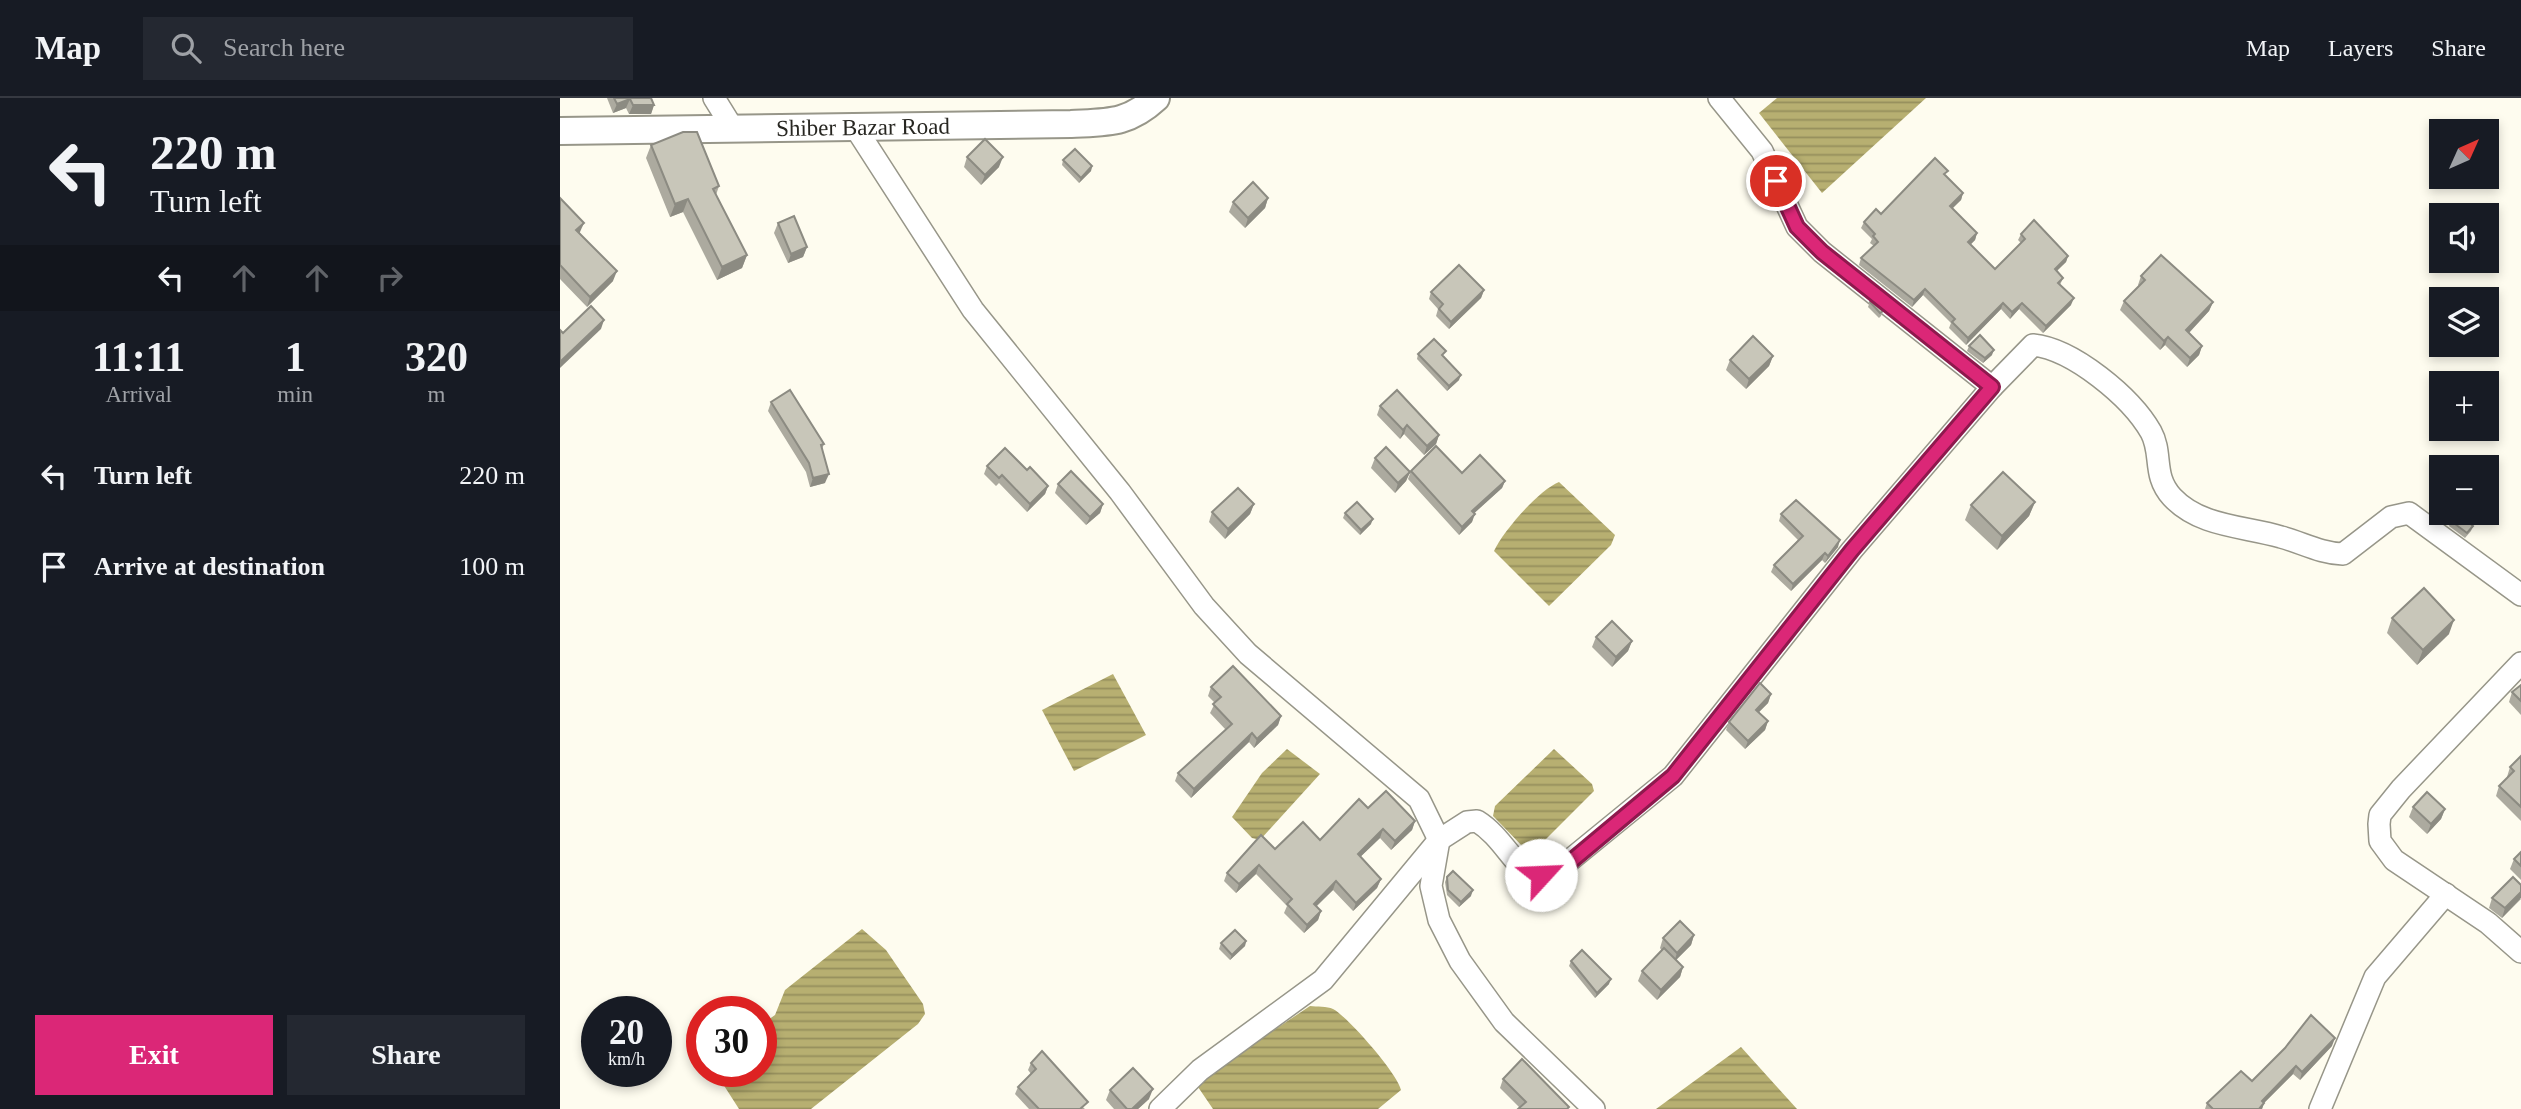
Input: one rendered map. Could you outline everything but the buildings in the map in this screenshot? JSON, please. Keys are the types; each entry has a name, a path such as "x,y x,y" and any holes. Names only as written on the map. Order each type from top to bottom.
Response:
{"street":[{"path":"714,98 732,127"},
{"name":"Shiber Bazar Road","path":"560,131 1071,124 1121,121 1139,114 1156,98"},
{"path":"1719,98 1762,151 1797,227 1822,252 1992,387"},
{"path":"855,127 974,310 1120,492 1205,606 1248,654 1419,799 1439,840 1432,886 1439,920 1460,961 1504,1022 1594,1109"},
{"path":"1160,1109 1200,1070 1323,980 1439,840 1467,822 1477,821 1497,836 1509,856 1527,873 1553,874 1673,776 1852,550 1992,387 2033,345 2050,347 2070,356 2130,407 2152,434 2160,482 2174,499 2192,512 2208,520 2283,537 2322,553 2343,554 2391,517 2409,513 2521,595"},
{"path":"2521,663 2401,789 2380,816 2380,841 2394,860 2488,923 2521,952"},
{"path":"2320,1109 2375,977 2446,894"}],"shaded area":[{"path":"1777,98 1926,98 1822,193 1759,113"},
{"path":"1559,482 1615,535 1611,545 1549,606 1494,551 1522,512 1542,493"},
{"path":"1113,674 1146,735 1074,771 1042,710"},
{"path":"1287,749 1320,774 1260,840 1252,838 1232,817 1262,773"},
{"path":"1554,749 1592,784 1594,791 1534,851 1528,852 1493,816 1495,806"},
{"path":"862,929 886,950 923,1004 925,1014 918,1024 811,1109 739,1109 725,1087 777,1087 777,1010 785,990"},
{"path":"1310,1006 1333,1009 1349,1022 1382,1059 1401,1090 1378,1109 1213,1109 1198,1087 1208,1074"},
{"path":"1741,1047 1797,1109 1656,1109"}],"route":[{"path":"1541,875 1553,874 1563,868 1673,776 1852,550 1992,387 1822,252 1797,227 1776,181"}]}
